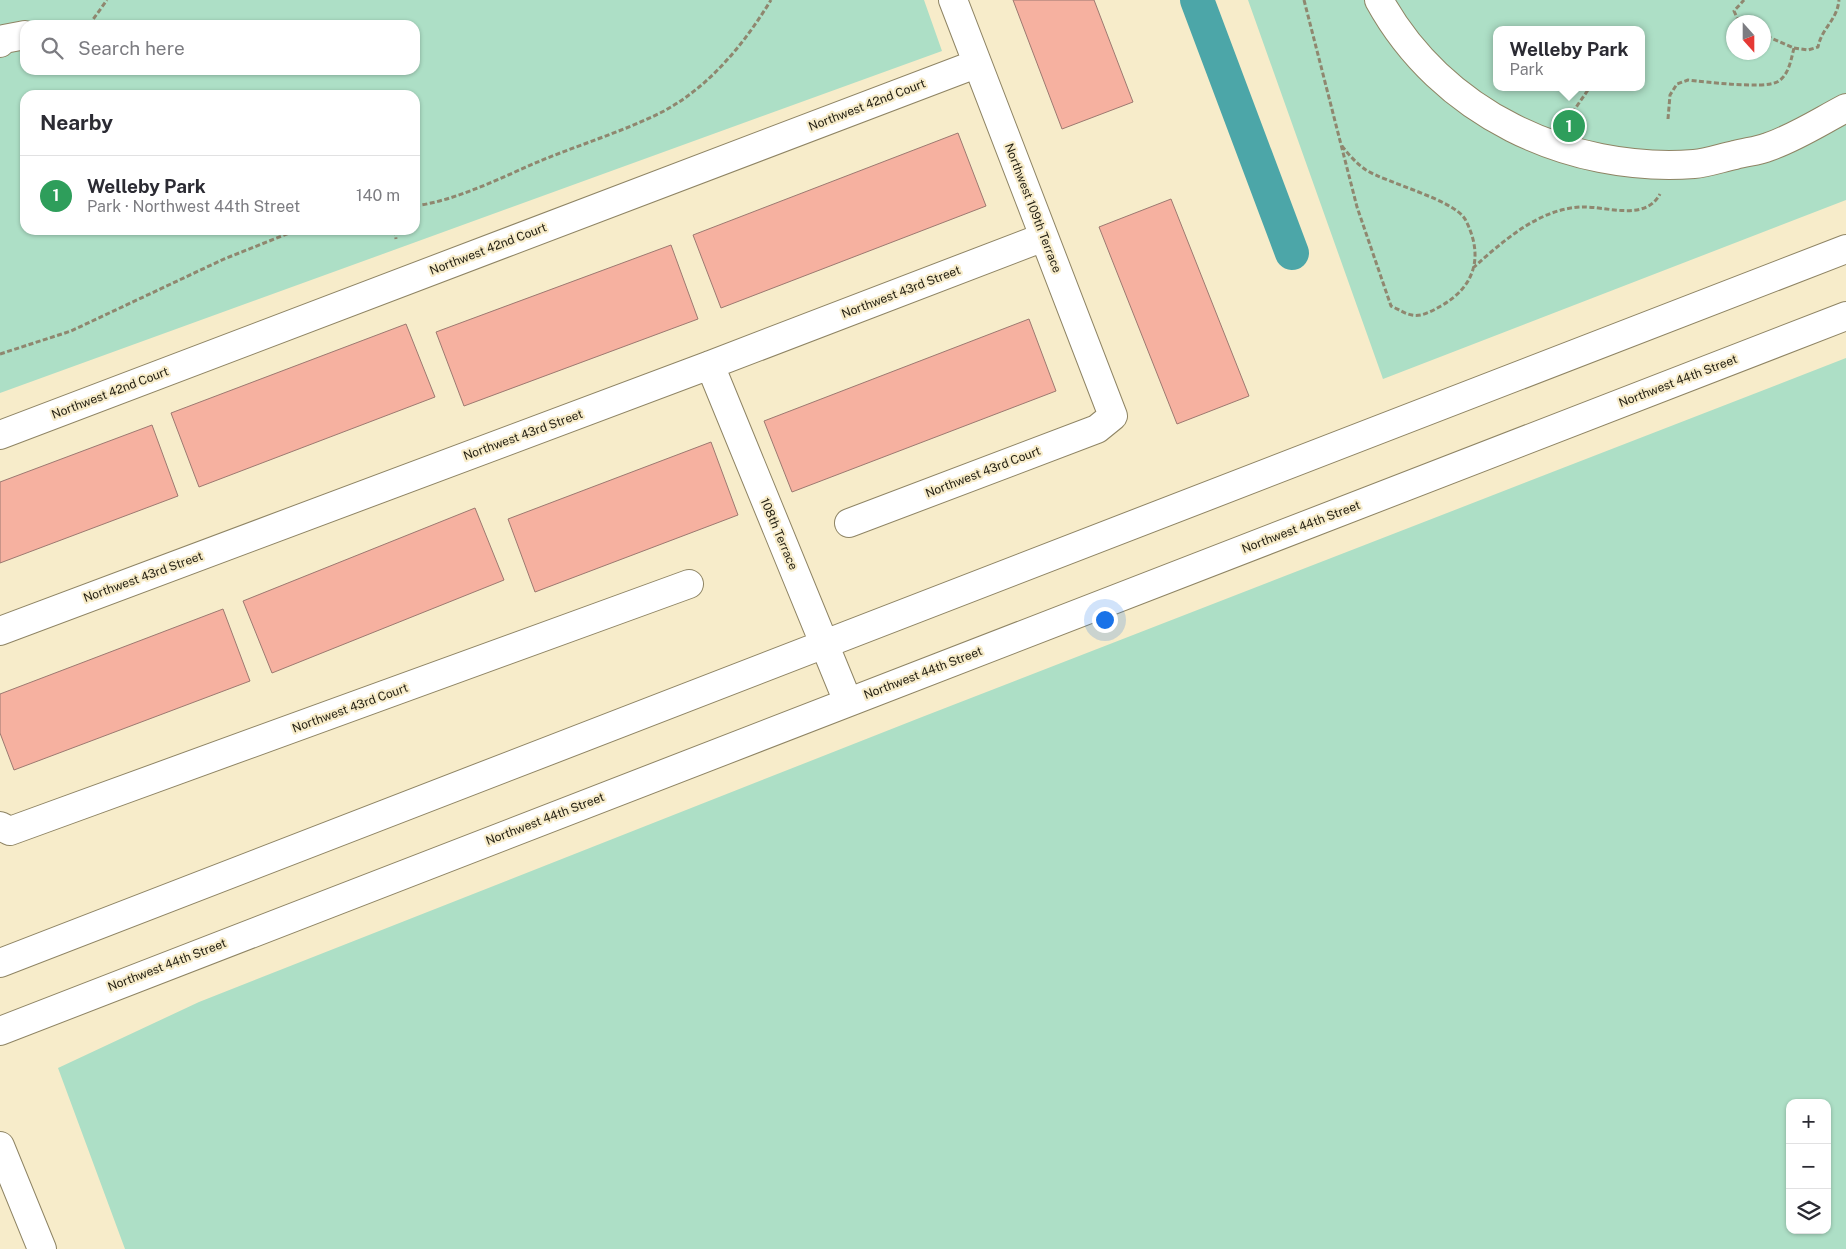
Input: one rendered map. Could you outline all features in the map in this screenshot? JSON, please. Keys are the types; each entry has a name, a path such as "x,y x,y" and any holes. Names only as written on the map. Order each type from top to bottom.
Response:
{"street":[{"name":"Northwest 109th Terrace","path":"953,0 976,64 1113,416"},
{"path":"1378,0 1388,18 1417,56 1463,98 1494,119 1541,142 1602,160 1656,165 1696,164 1768,147 1846,108"},
{"path":"0,43 4,39 20,36"},
{"name":"Northwest 42nd Court","path":"0,435 976,64"},
{"name":"Northwest 43rd Street","path":"0,631 710,365 1044,237"},
{"path":"0,963 1846,249"},
{"name":"Northwest 44th Street","path":"0,1030 1846,316"},
{"name":"108th Terrace","path":"710,365 848,702"},
{"name":"Northwest 43rd Court","path":"849,523 1097,429 1113,416"},
{"name":"Northwest 43rd Court","path":"5,829 689,584"},
{"path":"0,1146 42,1249"}],"path":[{"path":"93,20 107,0"},
{"path":"420,205 455,196 665,110 704,83 722,65 755,26 771,0"},
{"path":"1304,0 1357,207 1391,306 1413,316 1428,314 1450,301 1472,278 1476,250 1464,217 1442,202 1367,170 1352,159 1342,146"},
{"path":"1736,15 1734,11 1744,0"},
{"path":"1771,38 1794,48 1808,50 1818,47 1820,36 1837,13 1839,0"},
{"path":"1668,119 1670,95 1677,84 1688,80 1757,84 1778,82 1789,69 1794,48"},
{"path":"1565,122 1587,91"},
{"path":"1473,268 1496,247 1550,213 1580,207 1626,212 1643,208 1657,200 1661,191"},
{"path":"0,354 71,330 224,259 284,235"},
{"path":"396,235 396,239"}],"green space":[{"path":"0,0 924,0 942,51 0,393"},
{"path":"1248,0 1846,0 1846,200 1383,379"},
{"path":"1846,358 1846,1249 125,1249 58,1068 199,1002 922,717"}],"building":[{"path":"1013,0 1094,0 1133,102 1062,129"},
{"path":"958,133 986,206 721,308 693,235"},
{"path":"1171,199 1249,396 1177,424 1099,227"},
{"path":"671,245 698,319 464,406 436,332"},
{"path":"1029,319 1056,391 792,492 764,421"},
{"path":"406,324 435,397 199,487 171,413"},
{"path":"152,425 178,496 0,563 0,482"},
{"path":"711,442 738,515 535,592 508,519"},
{"path":"475,508 504,580 272,673 243,601"},
{"path":"223,609 250,681 14,770 0,733 0,694"}],"waterway":[{"path":"1197,0 1292,253"}],"place":[{"name":"Welleby Park","path":"1569,126"}]}
